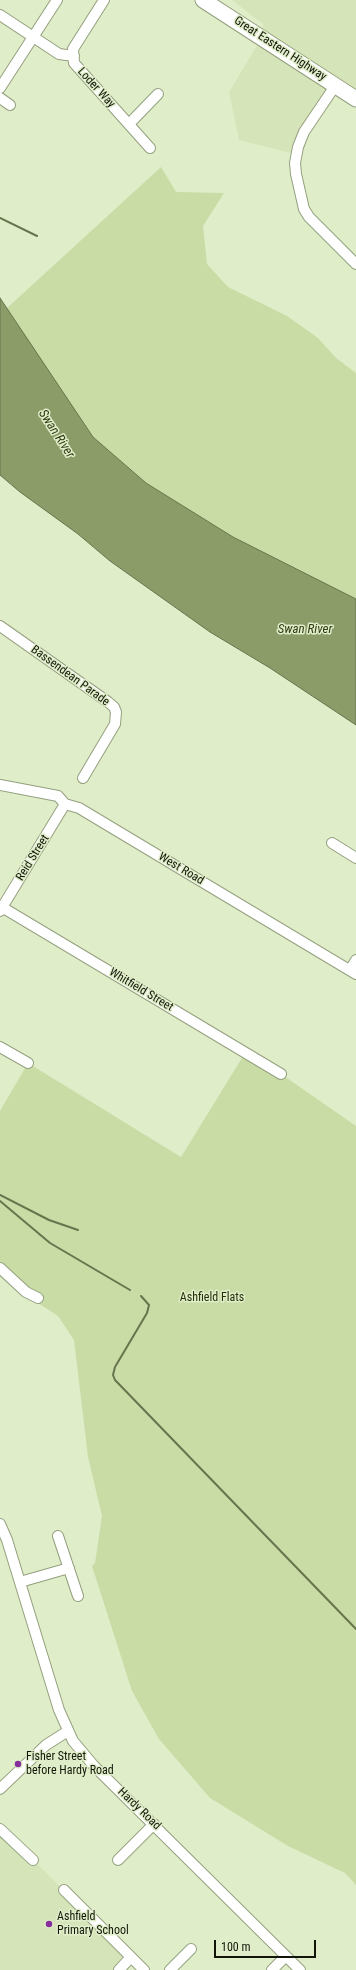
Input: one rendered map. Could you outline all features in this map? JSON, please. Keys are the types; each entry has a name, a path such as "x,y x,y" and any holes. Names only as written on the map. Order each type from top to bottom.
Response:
{"highway":[{"name":"Great Eastern Highway","path":"203,0 356,99"}],"street":[{"name":"Loder Way","path":"104,0 73,48 74,63 150,148"},
{"path":"0,88 53,2"},
{"path":"0,15 59,54 74,56"},
{"path":"335,86 304,132 298,147 295,163 296,174 304,209 309,218 356,264"},
{"path":"129,124 158,94"},
{"path":"0,98 10,105"},
{"name":"Bassendean Parade","path":"0,626 114,707 116,712 115,724 83,778"},
{"name":"West Road","path":"0,785 58,796 65,804 79,808 353,972"},
{"name":"Reid Street","path":"1,908 65,804"},
{"path":"332,843 356,858"},
{"name":"Whitfield Street","path":"1,908 281,1074"},
{"path":"353,972 356,960"},
{"path":"0,1047 28,1063"},
{"path":"0,1268 26,1292 38,1298"},
{"name":"Hardy Road","path":"0,1524 7,1540 59,1710 68,1732 77,1746 94,1766 300,1970"},
{"path":"58,1536 78,1596"},
{"path":"20,1582 69,1568"},
{"path":"0,1789 46,1745 68,1732"},
{"path":"118,1860 154,1824"},
{"path":"0,1829 34,1860"},
{"path":"64,1890 144,1970"},
{"path":"170,1970 191,1949"},
{"path":"272,1970 286,1956"},
{"path":"118,1970 131,1957"}],"shaded area":[{"path":"232,0 356,0 356,99 328,92 291,153 239,140 229,92 261,39 263,24"},
{"name":"Ashfield Primary School","path":"0,1829 131,1957 119,1970 0,1970"}],"green space":[{"path":"161,167 176,192 224,193 203,226 207,264 228,287 287,316 318,338 336,358 356,373 356,599 233,537 146,483 93,437 6,309"},
{"name":"Ashfield Flats","path":"245,1053 281,1074 356,1126 356,1885 345,1873 288,1846 210,1798 159,1739 132,1691 92,1566 95,1563 102,1516 88,1457 74,1340 58,1316 24,1294 0,1272 0,1111 28,1063 181,1157"}],"water":[{"name":"Swan River","path":"0,298 93,437 146,483 233,537 356,599 356,725 270,668 210,632 110,561 78,534 20,492 0,475"}],"waterway":[{"path":"0,218 37,236"},
{"path":"0,1195 49,1220 78,1230"},
{"path":"0,1201 50,1243 130,1290"},
{"path":"141,1296 149,1305 147,1313 115,1367 113,1375 115,1380 356,1629"}],"place":[{"name":"Fisher Street before Hardy Road","path":"18,1764"},
{"name":"Ashfield Primary School","path":"49,1924"}]}
